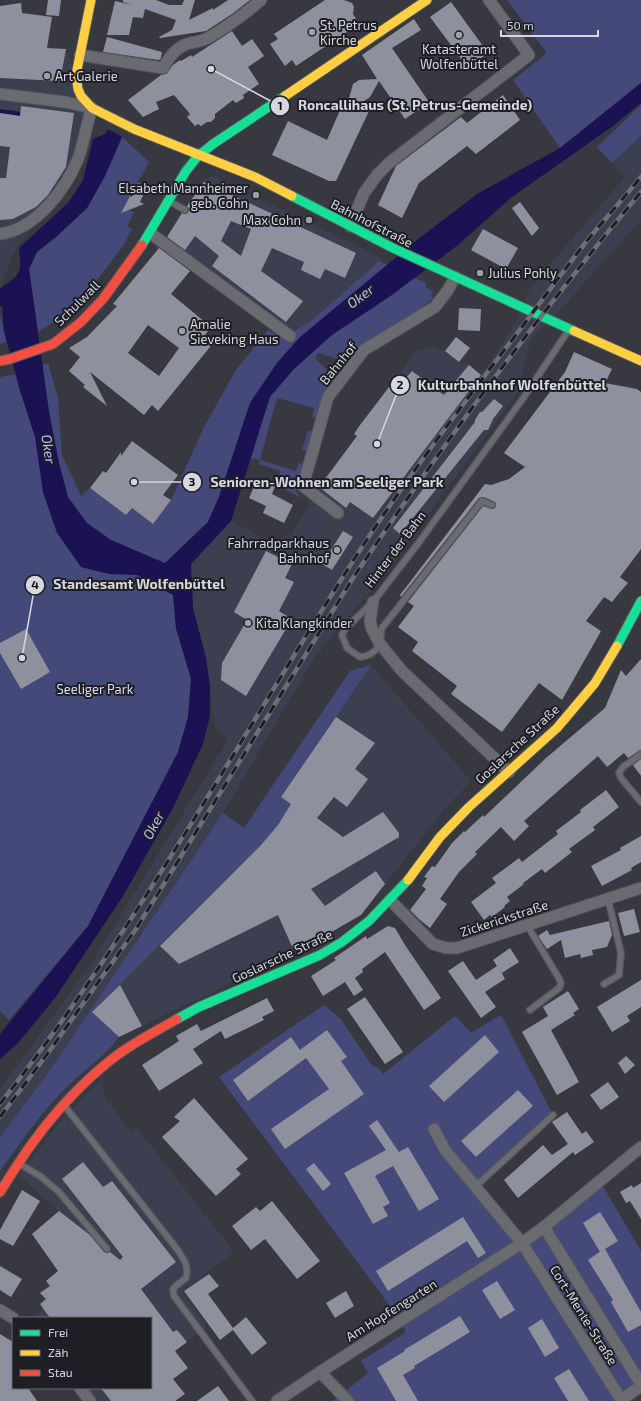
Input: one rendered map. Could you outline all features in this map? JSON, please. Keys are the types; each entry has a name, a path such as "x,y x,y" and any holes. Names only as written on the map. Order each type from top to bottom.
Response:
{"street":[{"path":"91,0 76,75 78,89 81,96 92,108"},
{"path":"80,55 163,68 175,50 206,39 244,16 261,0"},
{"name":"Schulwall","path":"0,362 53,344 81,322 103,299 150,233 186,171 198,156 213,144 427,0"},
{"path":"350,226 364,193 377,175 389,163 529,55 489,0"},
{"path":"0,94 65,102 92,108"},
{"path":"0,234 9,233 30,221 50,205 67,182 78,157 92,108"},
{"name":"Bahnhofstraße","path":"92,108 134,129 198,156 255,177 393,248 641,361"},
{"path":"150,233 290,336"},
{"name":"Bahnhof","path":"338,513 303,486 328,397 364,350 435,307 448,290 455,277"},
{"name":"Goslarsche Straße","path":"0,1192 34,1141 64,1105 112,1059 139,1041 199,1007 320,955 342,942 369,921 413,874 440,837 469,807 557,728 595,682 614,652 641,601"},
{"name":"Hinter der Bahn","path":"373,602 370,621 372,629 380,644 402,671 508,772"},
{"name":"Zickerickstraße","path":"390,900 433,944 446,948 457,948 641,888"},
{"path":"434,1129 445,1150 522,1243"},
{"name":"Am Hopfengarten","path":"277,1401 522,1243 544,1227 641,1146"},
{"name":"Cort-Mente-Straße","path":"544,1227 641,1385"},
{"name":"Cort-Mente-Straße","path":"522,1243 622,1401"},
{"path":"0,1310 12,1317"},
{"path":"320,1372 348,1401"},
{"path":"622,1401 641,1385"},
{"path":"81,1389 90,1401"}],"lane":[{"path":"169,201 185,210"},
{"name":"Hinter der Bahn","path":"373,602 491,444 569,329"},
{"path":"373,602 345,629 342,635 348,648 360,657 368,656 380,644 382,628 482,501 492,505"},
{"path":"641,754 623,767 620,773 621,778 641,802"},
{"path":"604,984 619,976 621,953 608,899"},
{"path":"527,925 561,984 559,988 530,1010"},
{"path":"64,1105 185,1261 188,1271 186,1278 173,1289 174,1296 252,1401"},
{"path":"476,1186 554,1115"},
{"path":"18,1163 40,1176 59,1192 107,1249"}],"shaded area":[{"path":"0,51 68,52 77,83 92,108 67,179 13,254 0,289"},
{"path":"641,136 641,221 603,261 566,304 531,339 517,393 380,580 316,655 223,813 59,1057 0,1138 0,1089 91,964 228,740 215,727 206,658 193,608 191,564 231,521 283,549 319,487 348,449 360,438 354,434 416,351 432,346 445,351 459,362 469,365 481,375 515,324 530,288 625,177 612,163"},
{"path":"212,176 382,258 312,320 293,332 166,238 204,179"},
{"path":"371,665 471,781 444,809 361,915 314,942 119,1037 92,1012 249,857 281,797"},
{"path":"102,1080 104,1096 131,1132 137,1128 234,1252 181,1292 207,1325 187,1342 152,1319 152,1317 35,1317 43,1308 40,1304 45,1299 40,1293 49,1286 46,1281 58,1271 32,1234 59,1211 19,1176 56,1127"},
{"path":"88,1389 145,1389 153,1401 97,1401"}],"green space":[{"path":"507,0 641,0 641,83 560,148 513,80 547,53"},
{"path":"641,105 641,136 612,163 597,147"},
{"path":"122,137 149,162 124,207 134,212 127,226 132,229 123,246 85,296 56,321 38,332 29,269 37,252 56,237 87,208 105,176"},
{"name":"Seeliger Park","path":"379,261 426,283 425,287 433,291 431,296 434,298 416,312 360,346 348,362 318,353 315,358 335,378 324,394 317,419 312,417 314,408 277,398 260,460 296,471 299,463 304,464 296,491 301,498 282,488 279,479 280,471 259,464 259,460 238,455 290,348 277,363 250,403 219,497 208,522 165,563 173,595 176,628 191,679 188,717 178,752 88,926 9,1020 0,1011 0,377 16,374 48,363 58,398 62,455 81,496 90,488 126,515 132,508 153,524 171,500 204,427 236,370 268,330 286,340 293,332 312,320"},
{"path":"0,315 7,342 0,344"},
{"path":"308,430 313,432 308,452 302,450"},
{"path":"371,665 281,797 291,804 278,825 261,845 92,1012 119,1037 109,1050 77,1077 51,1104 0,1171 0,1138 59,1057 223,813 244,828 350,671"},
{"path":"324,1005 340,1018 371,1064 379,1069 383,1074 455,1016 471,1033 501,1015 553,1115 476,1186 517,1243 600,1181 641,1251 641,1386 622,1401 333,1401 368,1373 361,1361 406,1332 382,1295 219,1077"}],"water":[{"name":"Oker","path":"641,83 641,103 613,126 512,197 458,245 392,295 332,335 294,369 270,397 231,521 191,564 193,608 206,658 210,686 210,716 203,744 173,808 123,896 55,998 18,1043 0,1059 0,1034 88,926 178,752 188,717 191,679 176,628 173,595 137,575 109,574 81,567 57,533 43,492 35,437 20,391 4,331 2,306 0,306 0,289 16,277 18,273 20,263 20,247 68,203 83,180 93,139 105,134 108,129 122,137 105,176 87,208 56,237 37,252 29,269 49,411 59,463 68,497 87,523 111,540 165,563 208,522 219,497 250,403 277,363 300,337 417,240 477,194 560,148"},
{"path":"0,109 21,112 20,116 0,113"}],"building":[{"path":"48,0 61,0 59,16 46,15"},
{"path":"123,0 156,0 169,5 182,5 184,0 195,0 189,20 213,8 213,10 228,0 250,0 206,31 160,38 159,37 172,30 176,20 145,9 143,18 133,17 129,35 107,35 115,1 132,5 123,2"},
{"name":"St. Petrus Kirche","path":"325,0 344,0 352,3 354,7 353,14 359,24 296,66 292,60 285,66 270,44 278,39 274,34"},
{"name":"Katasteramt Wolfenbüttel","path":"451,2 488,53 468,68 430,17"},
{"path":"21,3 22,13 52,17 47,48 66,49 60,81 0,78 0,6"},
{"path":"414,19 421,30 392,48 429,102 405,119 379,81 370,97 357,106 369,111 336,181 329,181 272,155 288,121 327,140 344,101 348,102 353,84 359,80 377,79 362,55"},
{"path":"232,31 242,46 252,39 264,56 248,67 259,84 243,95 244,98 236,103 233,100 215,114 215,118 211,122 207,122 201,126 198,124 195,126 187,117 190,114 174,95 156,102 159,109 143,117 128,100 161,75 166,74 173,65 180,60 181,61 191,55 192,57"},
{"path":"107,37 162,52 161,58 159,60 103,52"},
{"path":"503,95 520,120 476,154 467,146 419,183 402,218 378,205 396,166 461,117 467,123"},
{"path":"21,106 74,113 66,167 48,195 36,207 13,219 0,220 0,178 6,178 10,147 0,146 0,113 20,116"},
{"path":"204,182 356,253 345,278 325,269 320,279 301,270 304,262 272,248 261,271 303,301 286,322 212,266 219,256 195,236 185,250 167,237 182,213 185,214 188,212 189,210 187,206","holes":["231,221 251,229 241,256 221,241"]},
{"path":"138,183 147,187 140,202 144,204 121,213 130,196 132,197"},
{"path":"520,202 539,228 532,236 512,208"},
{"path":"483,229 518,248 506,269 471,250"},
{"name":"Amalie Sieveking Haus","path":"159,248 190,271 171,294 211,327 205,335 214,342 158,411 152,405 144,415 90,372 107,406 83,387 85,385 69,371 80,357 69,348 87,337 117,306 113,304","holes":["148,325 179,348 159,376 128,353"]},
{"path":"459,308 481,309 480,331 458,330"},
{"path":"456,337 470,348 459,362 445,351"},
{"path":"574,352 612,369 605,383 637,389 641,392 641,549 620,577 628,583 612,602 604,597 586,621 601,631 562,700 539,683 502,732 451,694 457,686 412,651 418,642 398,627 414,606 408,602 483,506 493,509 496,506 495,502 484,497 479,498 401,597 400,595 485,484 491,485 509,479 525,467 504,453 565,372"},
{"path":"469,365 481,375 373,518 350,502 346,508 319,487 357,436 354,434 360,425 399,374 405,379 412,371 444,395"},
{"path":"494,399 503,406 493,419 488,430 484,430 400,534 393,528 475,422 480,412 482,412"},
{"path":"132,441 178,475 163,495 171,500 153,524 132,508 126,515 90,488 103,471 106,473 121,452 121,456"},
{"path":"258,478 275,486 272,494 293,505 284,523 263,513 266,506 249,498"},
{"name":"Fahrradparkhaus Bahnhof","path":"343,531 353,537 332,570 322,564"},
{"path":"266,551 292,564 285,578 294,582 279,611 292,619 246,696 221,680 222,663 247,620 234,612"},
{"path":"26,629 50,672 21,689 0,653 0,643"},
{"path":"641,659 641,750 628,758 624,753 607,767 598,756 524,821 529,826 514,841 501,827 475,852 477,854 459,872 440,899 447,904 430,928 420,920 410,910 426,889 422,886 427,878 424,877 432,866 435,867 452,843 464,831 465,832 483,815 484,817 546,758 605,708 621,670 626,676"},
{"path":"336,717 375,743 355,769 368,779 347,807 334,797 317,818 343,837 383,812 399,833 399,837 311,889 325,906 376,871 385,884 361,915 314,942 294,951 278,915 179,964 160,946 261,845 278,825 291,804 281,797"},
{"path":"641,759 641,776 633,765"},
{"path":"606,790 619,807 593,827 595,830 569,849 572,852 545,873 542,869 523,883 524,884 507,897 510,901 504,906 505,907 492,917 490,915 484,920 471,902 496,883 492,878 519,858 522,862 558,834 556,831"},
{"path":"641,836 641,862 631,868 632,870 602,886 591,866 621,850 620,848"},
{"path":"634,909 640,932 624,936 618,913"},
{"path":"609,921 612,935 607,947 592,950 593,955 581,958 580,954 565,958 561,940 547,949 538,936 547,930 550,935"},
{"path":"388,926 395,928 441,998 424,1010 385,952 362,969 363,972 355,978 363,990 354,996 345,982 323,996 311,976 336,960 334,958 366,936 367,939"},
{"path":"510,948 519,962 502,973 499,968 505,979 485,992 496,1007 481,1018 448,971 463,961 476,980 497,966 493,960"},
{"path":"641,980 641,1007 627,1016 630,1021 612,1032 597,1007"},
{"path":"120,985 142,1026 119,1037 92,1012"},
{"path":"568,991 579,1009 573,1013 575,1015 551,1030 579,1082 557,1095 522,1032 548,1016 543,1007"},
{"path":"365,997 403,1052 385,1064 347,1009"},
{"path":"267,998 274,1011 262,1017 264,1020 225,1039 221,1031 193,1049 203,1063 159,1091 142,1065 179,1041 176,1036 197,1024 201,1031"},
{"path":"327,1030 347,1057 341,1061 364,1094 285,1149 271,1129 329,1089 306,1058 248,1101 233,1080 291,1037 300,1050"},
{"path":"485,1035 499,1052 444,1102 429,1086"},
{"path":"626,1056 635,1065 625,1074 618,1063"},
{"path":"608,1082 619,1097 601,1110 590,1095"},
{"path":"518,1090 533,1106 476,1157 461,1141"},
{"path":"194,1098 248,1159 236,1169 241,1174 216,1196 162,1137 180,1121 174,1117"},
{"path":"567,1112 582,1134 586,1131 594,1142 575,1155 573,1152 518,1198 504,1180 543,1145 552,1155 568,1144 552,1122"},
{"path":"377,1120 399,1152 408,1147 439,1199 419,1211 393,1166 375,1176 390,1203 383,1207 388,1216 373,1224 344,1173 386,1150 369,1126"},
{"path":"83,1162 103,1187 112,1181 176,1262 141,1289 173,1332 177,1330 187,1342 175,1351 188,1368 173,1379 185,1394 175,1401 111,1401 102,1389 152,1389 152,1317 49,1317 40,1304 46,1299 40,1293 50,1286 46,1281 58,1271 32,1234 59,1211 90,1235 104,1252 110,1252 120,1260 123,1257 62,1179"},
{"path":"314,1163 331,1184 323,1191 306,1169"},
{"path":"641,1183 641,1219 630,1201 626,1203 620,1192 632,1185 633,1188"},
{"path":"22,1190 40,1201 13,1246 0,1239 0,1230"},
{"path":"272,1201 320,1261 297,1279 265,1239 251,1250 232,1226 256,1207 260,1211"},
{"path":"600,1212 618,1241 605,1249 641,1312 641,1325 628,1332 611,1302 613,1300 588,1260 600,1252 583,1223"},
{"path":"463,1217 486,1253 478,1258 467,1241 388,1291 376,1271"},
{"path":"0,1266 22,1279 11,1297 0,1290"},
{"path":"209,1274 219,1286 208,1294 233,1328 246,1317 267,1343 252,1355 233,1330 220,1340 184,1291"},
{"path":"497,1281 515,1310 500,1319 482,1290"},
{"path":"346,1291 354,1306 335,1318 326,1303"},
{"path":"460,1316 470,1332 414,1366 415,1368 403,1375 418,1401 396,1401 377,1368"},
{"path":"542,1319 559,1348 545,1357 528,1328"},
{"path":"0,1334 12,1341 12,1389 29,1389 37,1401 0,1401"},
{"path":"569,1369 589,1401 568,1401 554,1378"},
{"path":"218,1386 229,1401 197,1401"}],"railway":[{"path":"0,1104 48,1040 137,909 180,842 304,639 388,508 455,415 570,262 641,177"},
{"path":"0,1117 48,1053 136,929 353,578 421,478 528,333 641,192"}],"traffic: fast":[{"path":"142,245 186,171 198,156 213,144 285,96"},
{"path":"292,196 393,248 574,331"},
{"path":"617,646 641,601"},
{"path":"177,1019 199,1007 320,955 342,942 369,921 408,880"}],"traffic: slow":[{"path":"91,0 76,75 78,89 81,96 92,108 134,129 255,177 292,196"},
{"path":"285,96 427,0"},
{"path":"574,331 641,361"},
{"path":"408,880 440,837 469,807 557,728 595,683 617,646"}],"traffic: jam":[{"path":"0,361 53,344 81,322 103,299 142,245"},
{"path":"0,1192 42,1130 80,1087 120,1053 177,1019"}],"place":[{"name":"St. Petrus Kirche","path":"312,32"},
{"name":"Katasteramt Wolfenbüttel","path":"459,35"},
{"name":"Roncallihaus (St. Petrus-Gemeinde)","path":"211,69"},
{"name":"Art Galerie","path":"47,76"},
{"name":"Elsabeth Mannheimer geb. Cohn","path":"256,195"},
{"name":"Max Cohn","path":"309,220"},
{"name":"Julius Pohly","path":"480,273"},
{"name":"Amalie Sieveking Haus","path":"182,331"},
{"name":"Kulturbahnhof Wolfenbüttel","path":"377,444"},
{"name":"Senioren-Wohnen am Seeliger Park","path":"134,482"},
{"name":"Fahrradparkhaus Bahnhof","path":"337,550"},
{"name":"Kita Klangkinder","path":"248,623"},
{"name":"Standesamt Wolfenbüttel","path":"22,658"}]}
